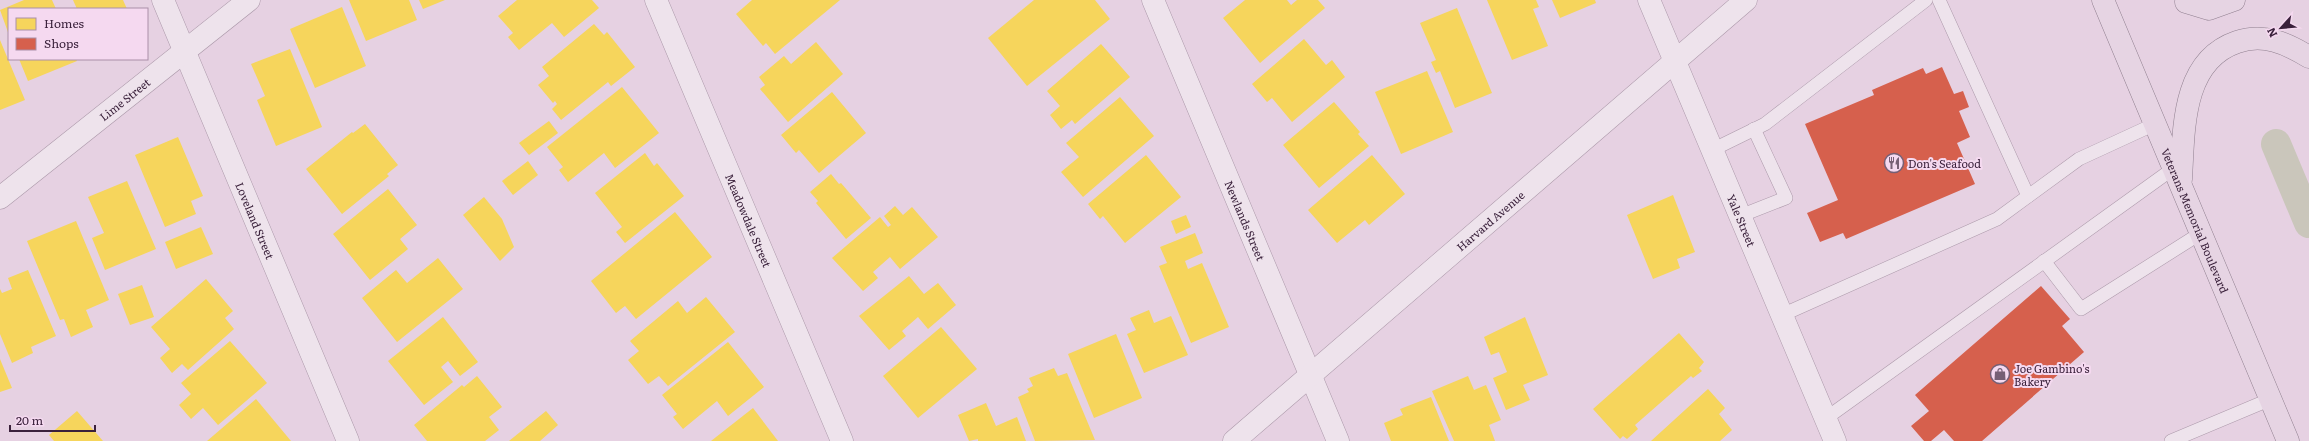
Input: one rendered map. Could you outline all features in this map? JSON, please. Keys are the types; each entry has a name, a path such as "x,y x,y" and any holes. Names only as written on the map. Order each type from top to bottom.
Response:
{"main road":[{"name":"Veterans Memorial Boulevard","path":"2103,0 2288,441"},
{"path":"2183,1 2210,9 2234,0"},
{"path":"2177,177 2184,123 2197,75 2208,61 2224,46 2248,38 2270,38 2309,57"}],"street":[{"name":"Loveland Street","path":"163,0 348,441"},
{"name":"Lime Street","path":"0,198 249,0"},
{"name":"Meadowdale Street","path":"656,0 842,441"},
{"name":"Newlands Street","path":"1153,0 1338,441"},
{"name":"Yale Street","path":"1649,0 1835,441"},
{"name":"Harvard Avenue","path":"1234,441 1746,0"}],"lane":[{"path":"1712,150 1765,124 1926,0"},
{"path":"1939,0 2028,196"},
{"path":"1782,315 1997,219 2079,159 2155,124"},
{"path":"1740,216 1786,198 1754,129"},
{"path":"1825,419 2044,261 2177,177"},
{"path":"2044,261 2081,309 2201,233"},
{"path":"2171,441 2271,399"}],"building: Homes":[{"path":"24,0 52,0 56,8 8,8 8,32 0,10"},
{"path":"73,0 123,0 127,8 77,8"},
{"path":"349,0 409,0 417,20 366,41"},
{"path":"419,0 445,0 423,9"},
{"path":"517,0 592,0 599,8 564,37 552,23 519,50 508,37 513,33 498,16"},
{"path":"752,0 840,0 775,54 766,43 763,46 736,14"},
{"path":"1034,0 1095,0 1110,19 1027,86 988,38"},
{"path":"1245,0 1287,0 1291,5 1297,0 1318,0 1325,8 1260,63 1223,18"},
{"path":"1487,0 1536,0 1539,7 1533,9 1548,46 1512,60"},
{"path":"1552,0 1595,0 1596,3 1560,18"},
{"path":"342,7 366,66 315,88 290,29"},
{"path":"1457,8 1492,93 1455,108 1440,71 1436,73 1431,62 1436,60 1420,23"},
{"path":"594,24 604,35 607,32 635,67 611,86 608,82 561,120 552,109 557,104 555,101 553,103 538,85 549,76 542,67"},
{"path":"1304,39 1326,65 1332,60 1345,77 1292,122 1272,98 1267,102 1252,84"},
{"path":"0,40 25,100 0,110"},
{"path":"816,42 843,74 788,122 760,89 765,85 759,77 784,56 791,64"},
{"path":"1101,44 1130,77 1075,124 1072,120 1061,129 1050,115 1060,106 1047,91"},
{"path":"290,49 322,127 276,146 257,100 265,96 251,64"},
{"path":"19,60 77,61 28,81"},
{"path":"1427,71 1453,132 1401,154 1375,92"},
{"path":"622,87 659,133 615,168 604,153 568,182 559,170 563,167 547,147"},
{"path":"832,92 866,133 819,173 799,150 796,153 781,135"},
{"path":"1120,97 1154,136 1083,197 1061,172 1079,157 1066,143"},
{"path":"1334,102 1360,132 1358,134 1369,146 1319,188 1283,145"},
{"path":"549,121 558,133 529,155 519,143"},
{"path":"365,124 398,165 387,174 389,176 342,214 306,169 352,132 353,133"},
{"path":"178,137 203,196 191,201 196,214 165,227 135,155"},
{"path":"645,153 654,166 657,163 684,196 625,243 616,232 622,227 595,193"},
{"path":"1146,155 1181,197 1125,243 1103,216 1100,219 1088,204"},
{"path":"1372,155 1405,194 1369,225 1365,220 1337,243 1308,210"},
{"path":"528,161 538,175 513,195 502,181"},
{"path":"831,174 839,184 841,183 871,218 846,239 816,203 818,201 810,192"},
{"path":"127,181 156,249 105,270 92,238 104,233 88,197"},
{"path":"388,189 417,225 400,239 408,249 370,280 333,234"},
{"path":"1673,195 1695,252 1677,259 1680,268 1653,279 1627,215"},
{"path":"484,197 502,219 514,247 500,261 463,215"},
{"path":"895,206 903,215 912,207 938,237 900,269 890,257 873,272 878,278 863,291 832,258 880,217 888,227 891,225 884,216"},
{"path":"675,212 712,257 636,319 625,306 616,313 591,281"},
{"path":"1186,215 1191,227 1176,234 1171,221"},
{"path":"76,221 109,300 86,310 93,327 71,337 64,319 60,320 27,241"},
{"path":"201,227 213,254 176,269 165,242"},
{"path":"1195,233 1203,253 1185,261 1188,269 1202,263 1229,327 1191,343 1159,266 1167,263 1160,247"},
{"path":"438,258 463,289 397,342 362,298 396,270 407,283"},
{"path":"28,270 56,336 31,347 33,353 12,363 0,334 0,289 2,293 12,289 8,278"},
{"path":"909,276 924,294 938,283 956,305 928,329 918,317 902,331 906,336 889,350 859,316"},
{"path":"206,279 233,311 225,318 234,329 188,370 182,364 172,373 160,358 170,349 151,327"},
{"path":"142,285 154,317 130,325 118,294"},
{"path":"706,297 735,332 668,386 659,376 648,384 628,360 639,351 630,341 678,301 687,313"},
{"path":"1149,310 1154,323 1171,316 1188,355 1144,373 1127,334 1136,330 1130,318"},
{"path":"443,317 478,362 460,376 448,361 441,367 453,382 424,405 388,361"},
{"path":"1525,317 1548,375 1523,385 1530,400 1506,410 1493,378 1507,372 1499,352 1491,355 1484,337"},
{"path":"941,327 977,369 918,418 883,376"},
{"path":"1679,333 1704,362 1699,368 1702,371 1693,378 1691,376 1635,425 1638,429 1627,439 1623,436 1620,439 1593,409"},
{"path":"1116,334 1142,398 1094,418 1068,354"},
{"path":"230,341 267,383 218,425 203,408 191,419 179,405 191,394 181,383"},
{"path":"728,342 764,387 728,416 717,401 683,429 673,417 677,414 662,395"},
{"path":"0,359 12,388 0,392"},
{"path":"1054,368 1058,376 1067,373 1095,440 1035,441 1018,397 1029,392 1027,389 1033,386 1029,378"},
{"path":"477,376 502,407 489,417 499,430 485,441 427,441 414,425 462,385 464,387"},
{"path":"1468,376 1474,390 1486,385 1501,420 1489,425 1495,441 1454,441 1432,391"},
{"path":"1708,389 1725,408 1719,414 1732,430 1720,441 1651,441"},
{"path":"1431,397 1449,441 1391,441 1384,423 1403,415 1400,409"},
{"path":"256,399 291,441 207,441"},
{"path":"986,403 996,426 1017,417 1026,441 978,441 978,439 969,441 958,415"},
{"path":"753,408 778,441 711,441"},
{"path":"77,411 103,441 54,441 49,435"},
{"path":"546,411 558,425 540,441 509,441"}],"building: Shops":[{"name":"Don's Seafood","path":"1942,67 1954,94 1963,91 1969,107 1959,111 1970,137 1957,143 1975,184 1846,239 1843,233 1820,242 1807,213 1838,200 1805,124 1874,95 1872,90 1923,68 1926,74"},
{"name":"Joe Gambino's Bakery","path":"2041,286 2070,319 2062,326 2084,352 1982,441 1954,441 1944,430 1931,441 1924,441 1911,426 1929,411 1915,395"}],"waterway":[{"path":"2276,144 2309,223"}],"place":[{"name":"Don's Seafood","path":"1894,163"},
{"name":"Joe Gambino's Bakery","path":"2000,374"}]}
